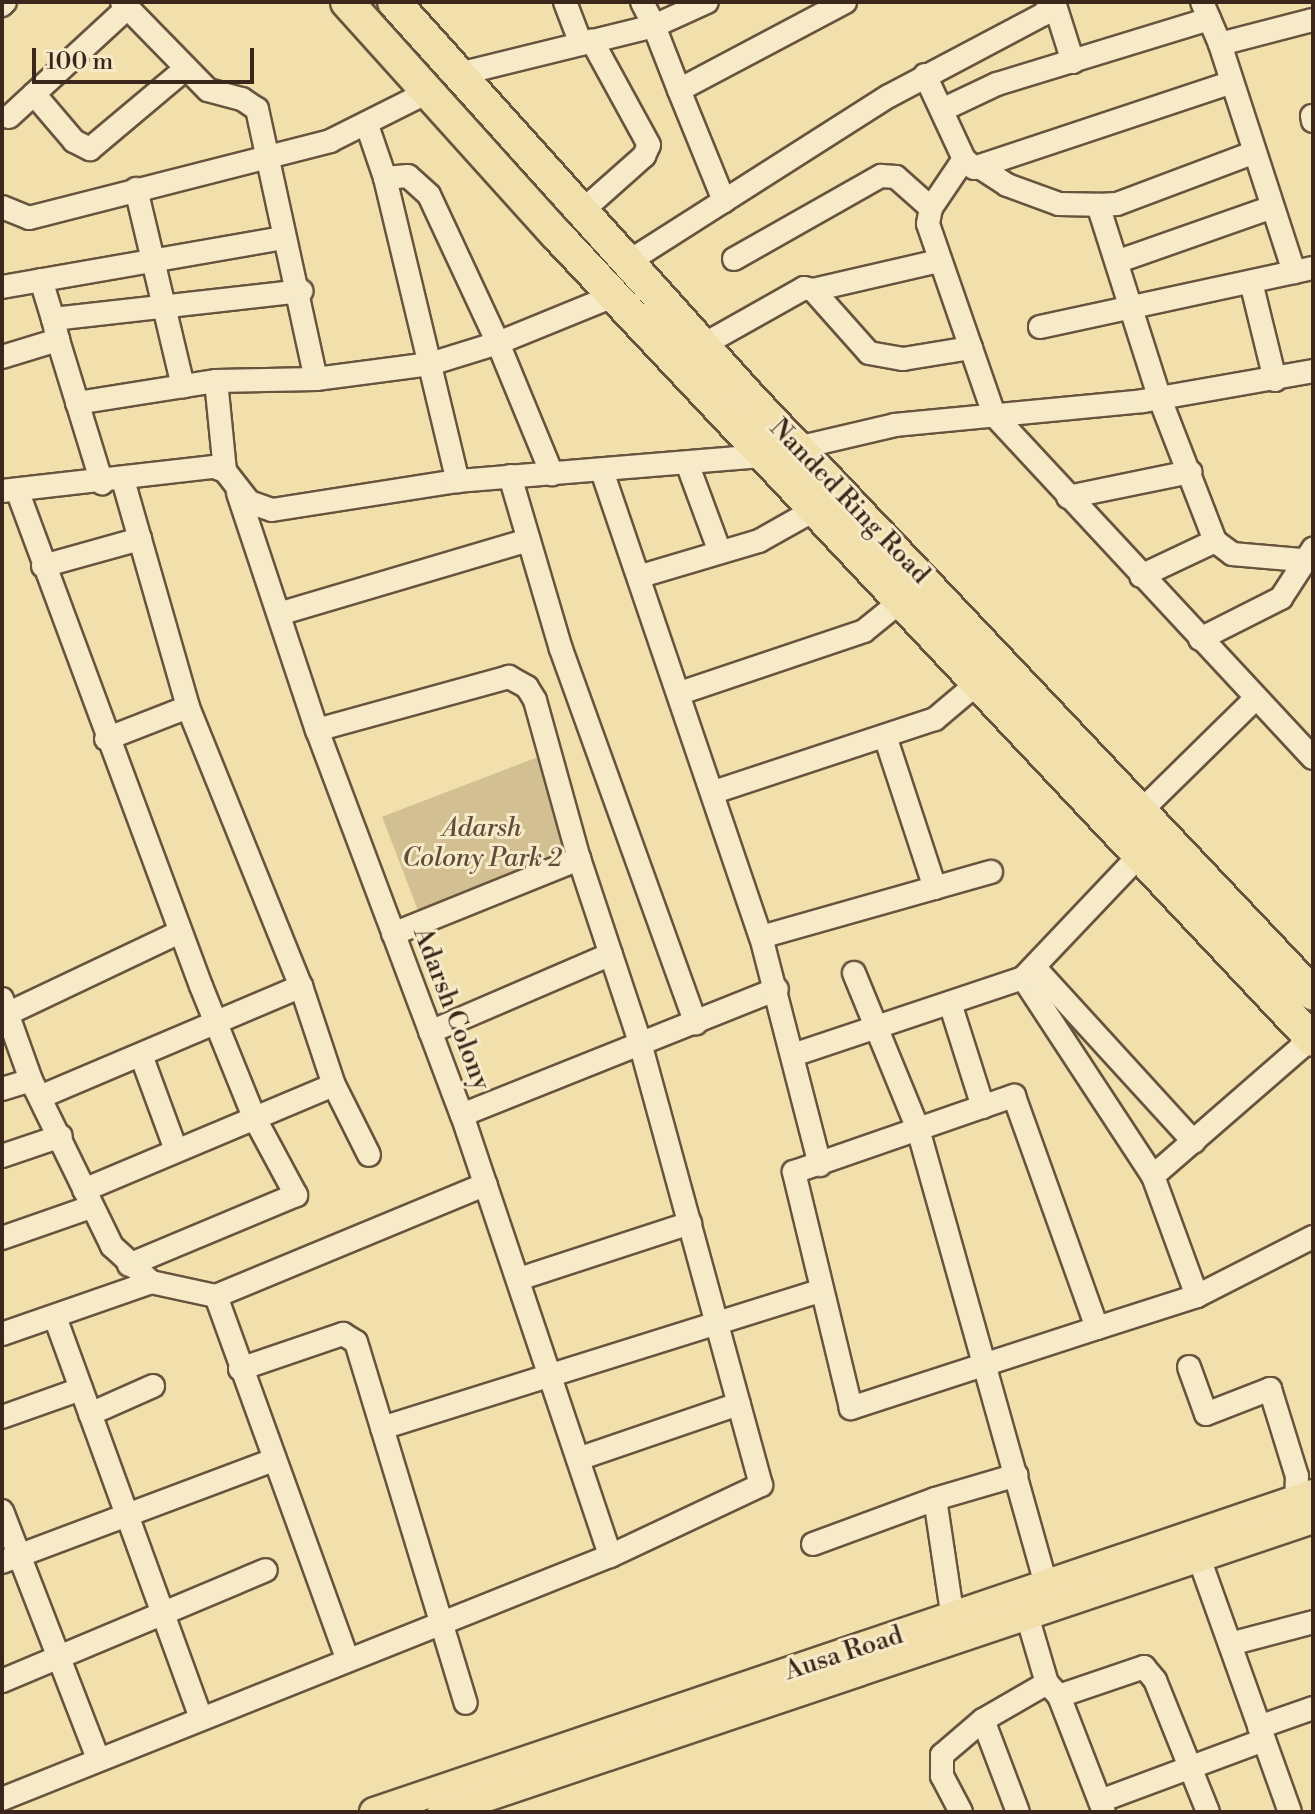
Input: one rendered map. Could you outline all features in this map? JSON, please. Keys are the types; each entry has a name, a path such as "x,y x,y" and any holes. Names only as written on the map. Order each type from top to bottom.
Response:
{"highway":[{"path":"347,2 613,296 1312,1039"},
{"name":"Nanded Ring Road","path":"394,2 796,446 1313,994"}],"main road":[{"path":"442,1812 1037,1602 1199,1558 1307,1505"},
{"name":"Ausa Road","path":"374,1812 496,1792 953,1619 1037,1602 1307,1505"}],"street":[{"path":"565,2 649,145 644,156 582,211"},
{"path":"642,2 724,201"},
{"path":"459,74 654,26 707,2"},
{"path":"679,90 845,2"},
{"path":"1053,2 1073,62"},
{"path":"628,262 925,75 1044,14 1053,2"},
{"path":"9,117 124,5 184,70 216,95 242,99 257,109 284,238 301,291 316,379"},
{"path":"944,109 997,84 1073,62 1205,10 1220,44 1272,207 1303,270 1040,327"},
{"path":"1220,44 1313,20"},
{"path":"34,94 74,141 90,149 184,70"},
{"path":"925,75 972,164 1007,185 1059,204 1117,204 1255,152"},
{"path":"1232,82 972,164 931,208 928,224 994,415 1313,758"},
{"path":"2,207 29,218 266,158 367,125 428,92"},
{"path":"367,125 385,178 458,481"},
{"path":"385,178 408,176 429,195 498,343 552,474"},
{"path":"734,259 881,176 896,177 931,208"},
{"path":"136,189 156,260 183,386"},
{"path":"1098,205 1119,261 1160,399 1215,541 1232,554 1311,556"},
{"path":"1119,261 1272,207"},
{"path":"2,287 284,238"},
{"path":"703,345 792,292 939,261"},
{"path":"41,280 77,403 140,539 188,707 301,986 334,1085 369,1155"},
{"path":"1251,282 1275,380"},
{"path":"813,290 869,353 903,359 971,348"},
{"path":"2,357 55,330 167,308 301,291"},
{"path":"77,403 216,381 316,379 430,364 498,343 613,296"},
{"path":"129,1265 296,1195 254,1117 106,739 43,566 9,491 112,482 214,467 230,478 249,502 272,510 458,481 763,456 895,425 1160,399 1313,371"},
{"name":"Adarsh Colony","path":"216,381 230,478 282,613 317,730 462,1115 610,1556"},
{"path":"687,463 720,552"},
{"path":"602,471 641,576 761,937 777,989 820,1165"},
{"path":"1068,497 1190,472"},
{"path":"510,476 561,649 696,1023"},
{"path":"641,576 759,541 814,510"},
{"path":"43,566 140,539"},
{"path":"282,613 528,540"},
{"path":"1141,576 1215,541"},
{"path":"1200,639 1281,598 1311,556"},
{"path":"680,693 864,631 901,601"},
{"path":"2,1799 610,1556 761,1485 641,1045 579,859 535,700 519,681 509,677 317,730"},
{"path":"714,792 935,719 979,682"},
{"path":"1142,810 1255,699"},
{"path":"106,739 188,707"},
{"path":"885,736 935,888"},
{"path":"793,1055 1030,973 1138,857"},
{"path":"393,934 579,859"},
{"path":"761,937 991,872"},
{"path":"180,932 5,1016 88,1199 112,1246 129,1265 151,1282 216,1296 486,1184"},
{"path":"430,1032 611,954"},
{"path":"854,973 918,1129 981,1366 1017,1475 1053,1690 1102,1806 1313,1708"},
{"path":"1030,973 1194,1142"},
{"path":"1030,973 1153,1176 1197,1296"},
{"path":"2,1089 36,1089 141,1055 301,986"},
{"path":"462,1115 777,989"},
{"path":"950,1003 983,1107"},
{"path":"1153,1176 1312,1039"},
{"path":"141,1055 176,1150"},
{"path":"2,1238 88,1199 176,1150 334,1085"},
{"path":"1097,1328 1014,1096 794,1172 851,1408 1197,1296 1313,1237"},
{"path":"2,1156 61,1136"},
{"path":"519,1279 690,1223"},
{"path":"2,1334 151,1282"},
{"path":"382,1428 550,1372 822,1290"},
{"path":"216,1296 348,1660"},
{"path":"55,1317 201,1718"},
{"path":"240,1369 343,1334 356,1342 445,1622 466,1703"},
{"path":"1189,1367 1206,1414 1270,1389 1307,1505"},
{"path":"90,1414 153,1386"},
{"path":"2,1417 81,1389"},
{"path":"578,1459 739,1404"},
{"path":"11,1558 126,1512 273,1460"},
{"path":"813,1544 935,1499 1017,1475"},
{"path":"935,1499 953,1619"},
{"path":"2,1511 11,1558 61,1657 98,1759"},
{"path":"1199,1558 1290,1812"},
{"path":"2,1681 266,1570"},
{"path":"1230,1644 1313,1622"},
{"path":"961,1812 939,1765 950,1746 983,1720 1053,1690 1144,1667 1155,1680 1208,1812"},
{"path":"983,1720 1018,1812"}],"green space":[{"name":"Adarsh Colony Park 2","path":"538,757 582,873 427,933 382,817"}]}
